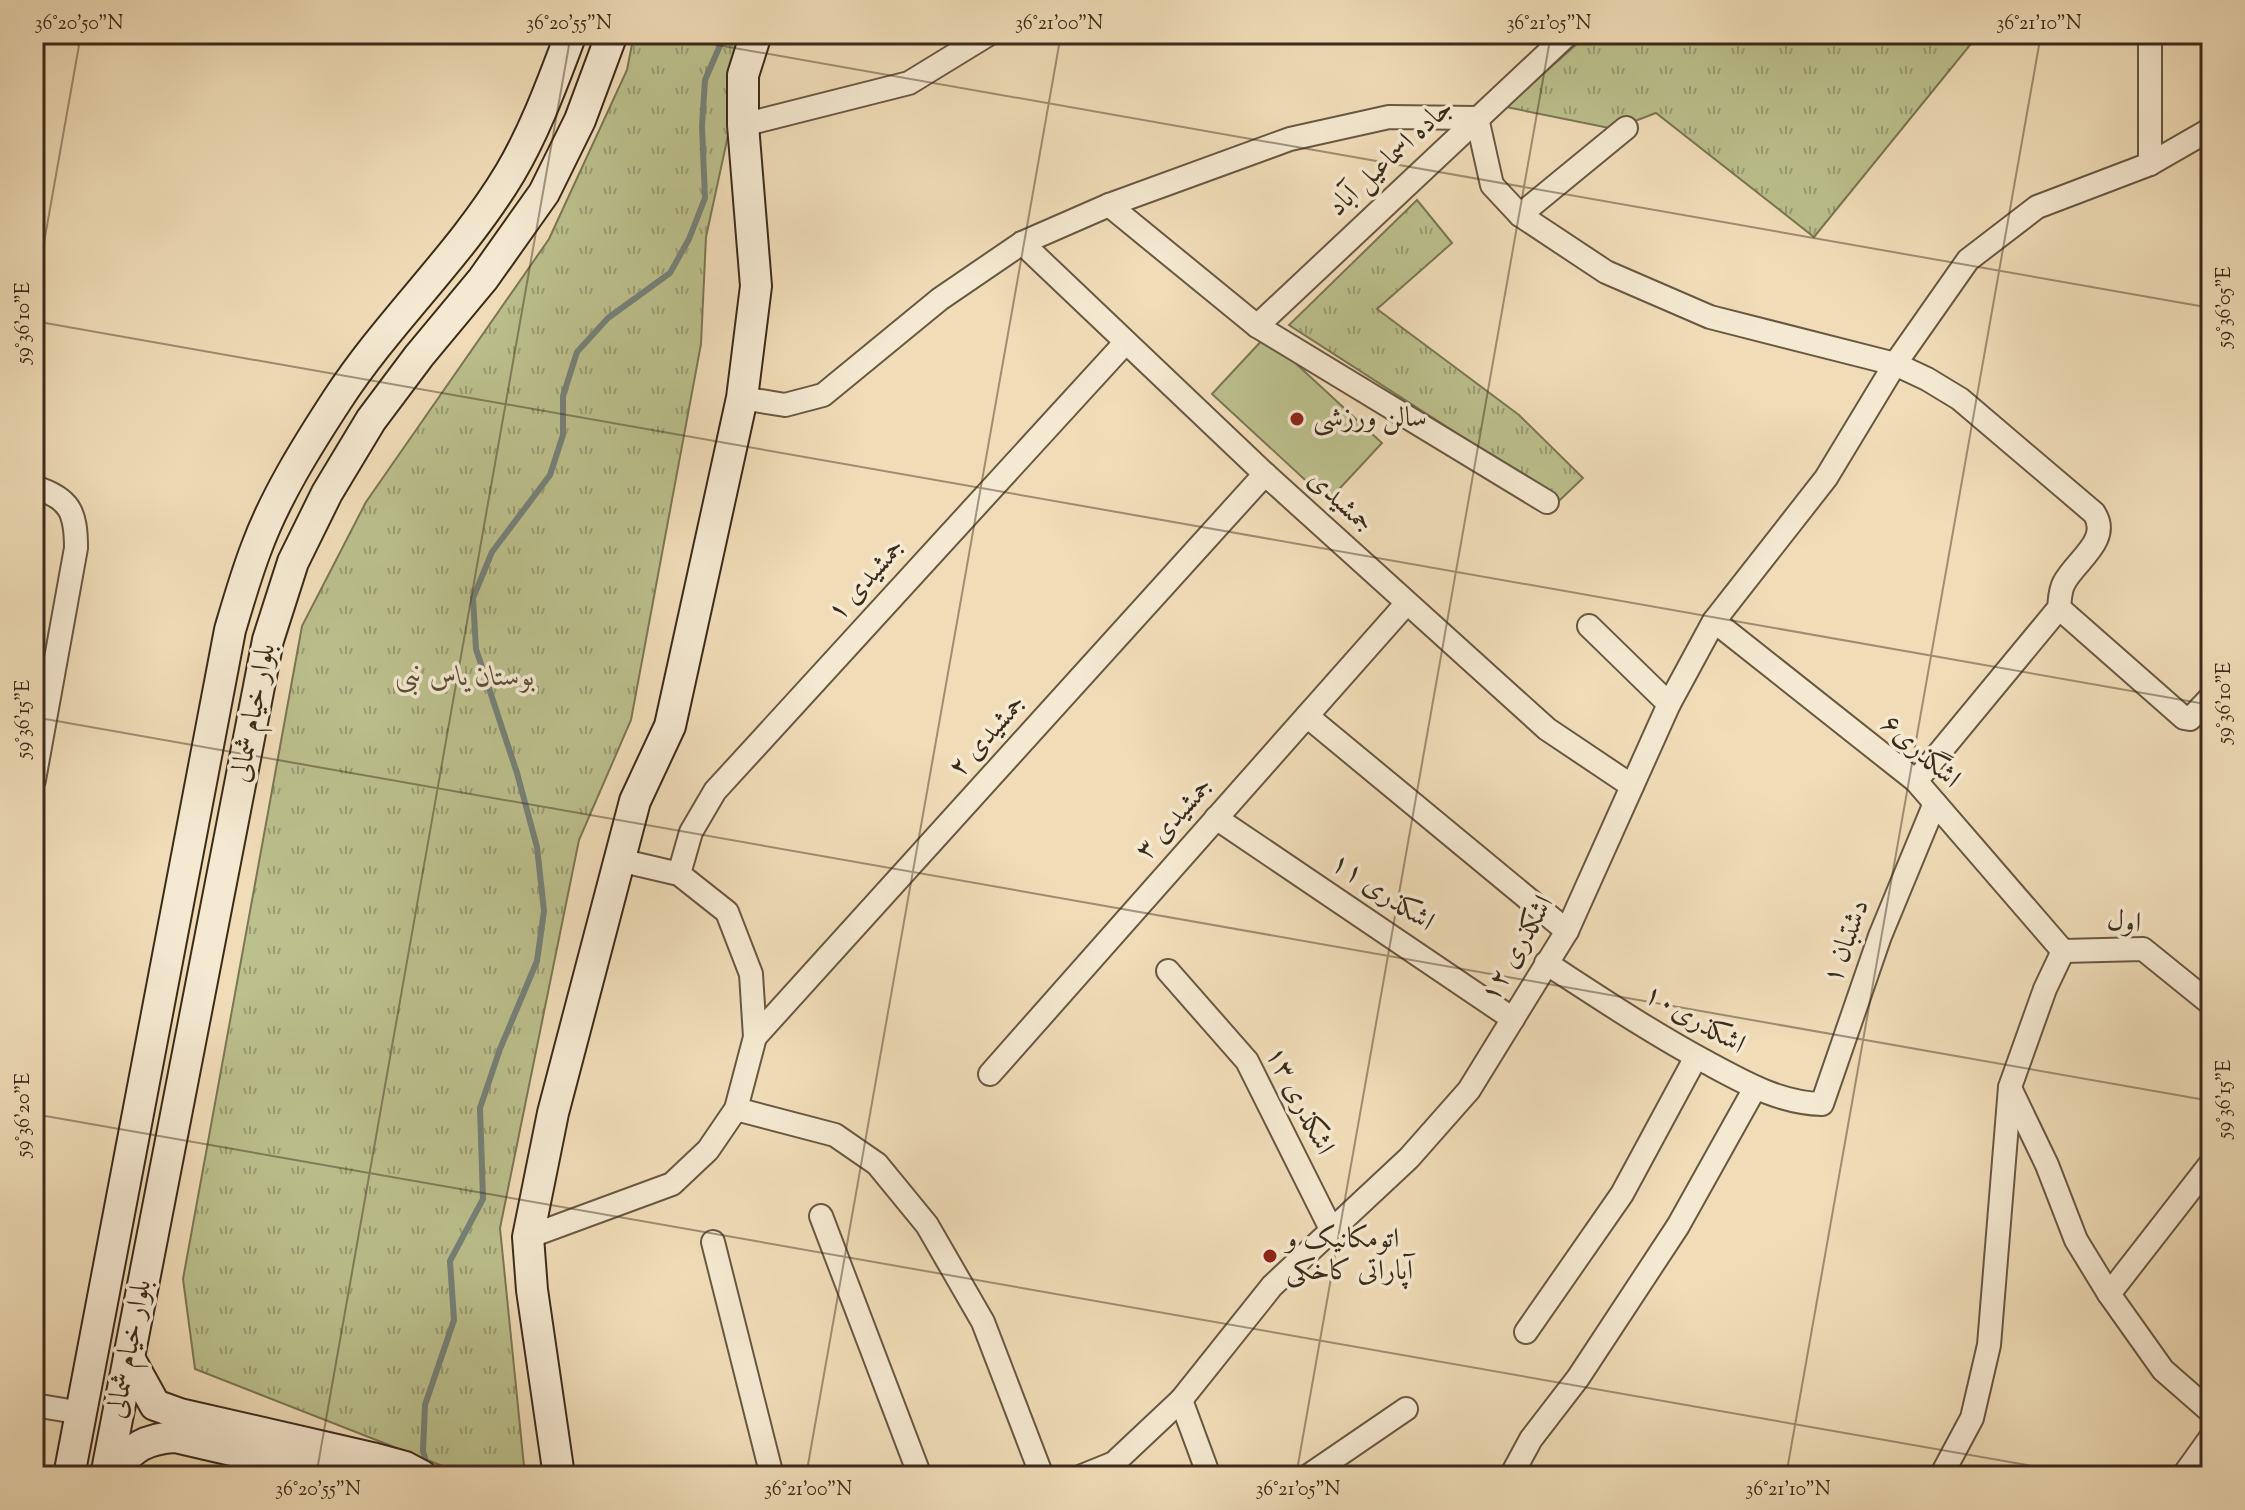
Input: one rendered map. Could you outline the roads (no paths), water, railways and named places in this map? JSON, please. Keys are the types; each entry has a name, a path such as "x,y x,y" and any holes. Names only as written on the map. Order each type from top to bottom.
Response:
{"street":[{"name":"بلوار خیام شمالی","path":"69,1476 230,630 256,547 293,474 338,399 388,332 453,254 510,173 545,103 571,34"},
{"name":"بلوار خیام شمالی","path":"106,1476 268,640 293,562 327,493 371,420 483,279 544,193 580,120 612,34"},
{"path":"559,1476 532,1290 528,1237 535,1190 553,1113 635,801 670,726 742,398 756,286 743,125 743,75 756,34"},
{"path":"743,125 909,83 989,34"},
{"name":"جاده اسماعیل آباد","path":"1257,326 1568,34"},
{"path":"2146,34 2150,39 2150,164"},
{"path":"742,398 785,405 823,395 940,299 1022,243 1109,205 1290,139 1389,117 1477,118 1492,185 1520,215 1606,272 1710,317 1895,364 1927,379 1960,399 2100,521 2099,536 2063,584 2059,608 1916,781"},
{"path":"1520,215 1626,128"},
{"name":"اشکذری ۱۲","path":"1082,1476 1114,1463 1181,1400 1272,1286 1409,1158 1469,1090 1567,931 1669,704 1714,621 1826,478 1895,364 1968,260 2037,207 2150,164 2211,129"},
{"path":"1109,205 1257,326 1547,502"},
{"name":"جمشیدی","path":"1022,243 1406,604 1547,729 1632,786"},
{"name":"جمشیدی ۱","path":"679,874 691,832 715,791 1125,343"},
{"name":"جمشیدی ۲","path":"755,1037 1265,474"},
{"path":"34,487 52,493 68,505 76,524 76,548 34,780"},
{"name":"جمشیدی ۳","path":"990,1074 1406,604"},
{"path":"2059,608 2184,718 2196,716 2211,697"},
{"name":"اشگذری۶","path":"1714,621 1916,781 2063,951"},
{"path":"1589,626 1669,704"},
{"path":"1307,716 1567,931"},
{"name":"دشتبان ۱","path":"1822,1104 1880,936 1935,803"},
{"name":"اشکذری ۱۱","path":"1216,818 1513,1019"},
{"path":"528,1237 672,1184 708,1150 736,1109 755,1037 751,974 727,912 679,874 619,860"},
{"path":"177,912 213,920"},
{"name":"اول","path":"2063,951 2143,949 2211,1004"},
{"path":"1941,1476 1972,1418 1989,1345 2010,1087 2045,989 2063,951"},
{"name":"اشکذری۱۰","path":"1546,963 1654,1034 1755,1088 1800,1103 1822,1104"},
{"name":"اشکذری ۱۳","path":"1168,971 1247,1061 1332,1231"},
{"path":"1526,1332 1622,1194 1696,1057"},
{"path":"2010,1087 2047,1165 2076,1240 2109,1294 2163,1370 2211,1412"},
{"path":"1511,1476 1531,1439 1578,1378 1678,1226 1755,1088"},
{"path":"736,1109 835,1135 877,1164 927,1225 983,1322 1042,1476"},
{"path":"2109,1294 2211,1163"},
{"path":"821,1216 920,1476"},
{"path":"713,1242 772,1476"},
{"path":"129,1358 155,1405 341,1467"},
{"path":"1181,1400 1209,1476"},
{"path":"34,1405 82,1413"},
{"path":"1308,1476 1406,1409"},
{"path":"106,1476 130,1452 151,1439 175,1437 341,1467 405,1467 422,1476"},
{"path":"2183,1476 2211,1437"}],"waterway":[{"path":"428,1469 423,1451 425,1405 454,1320 450,1261 483,1199 480,1108 500,1049 537,961 544,911 537,847 517,773 476,649 473,598 492,552 550,475 563,435 563,396 577,352 608,318 670,273 689,239 705,198 702,126 705,80 725,34"}],"place":[{"name":"سالن ورزشی","path":"1297,419"},
{"name":"اتومکانیک و آپاراتی کاخکی","path":"1270,1256"}],"park label":[{"name":"بوستان یاس نبی","path":"465,678"}]}
